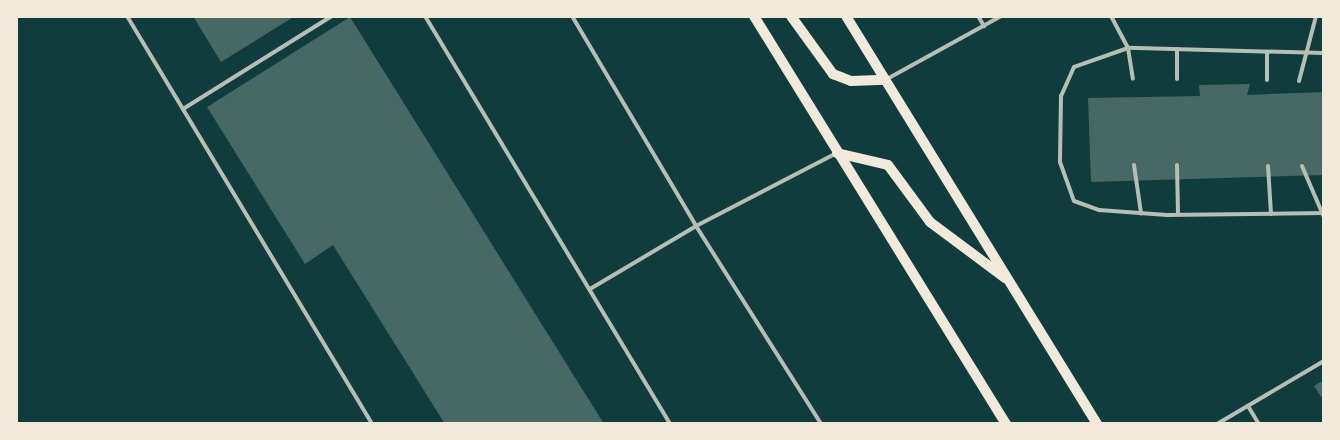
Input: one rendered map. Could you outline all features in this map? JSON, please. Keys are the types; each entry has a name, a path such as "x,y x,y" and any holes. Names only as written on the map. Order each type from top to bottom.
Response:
{"main road":[{"path":"754,16 1006,424"},
{"path":"791,16 833,74 851,81 885,80"},
{"path":"846,16 1098,424"},
{"path":"837,153 888,165 930,222 1010,283"}],"lane":[{"path":"127,16 372,424"},
{"path":"183,109 332,16"},
{"path":"425,16 670,424"},
{"path":"572,16 696,226 821,424"},
{"path":"978,16 984,26"},
{"path":"885,80 1001,16"},
{"path":"1111,16 1128,48 1133,79"},
{"path":"1299,81 1316,16"},
{"path":"1302,166 1323,214 1178,214 1098,210 1074,201 1060,162 1061,96 1074,67 1128,48 1324,54"},
{"path":"1177,49 1177,79"},
{"path":"1266,52 1267,80"},
{"path":"590,289 696,226 837,153"},
{"path":"1134,165 1141,213"},
{"path":"1177,165 1178,214"},
{"path":"1268,166 1271,214"},
{"path":"1217,424 1324,361"},
{"path":"1248,406 1259,424"}],"building":[{"path":"193,16 295,16 221,62"},
{"path":"350,17 604,424 445,424 333,245 305,264 207,107"},
{"path":"1250,84 1247,95 1324,92 1324,175 1091,182 1088,98 1200,96 1199,85"},
{"path":"1324,380 1324,401 1314,386"}]}
